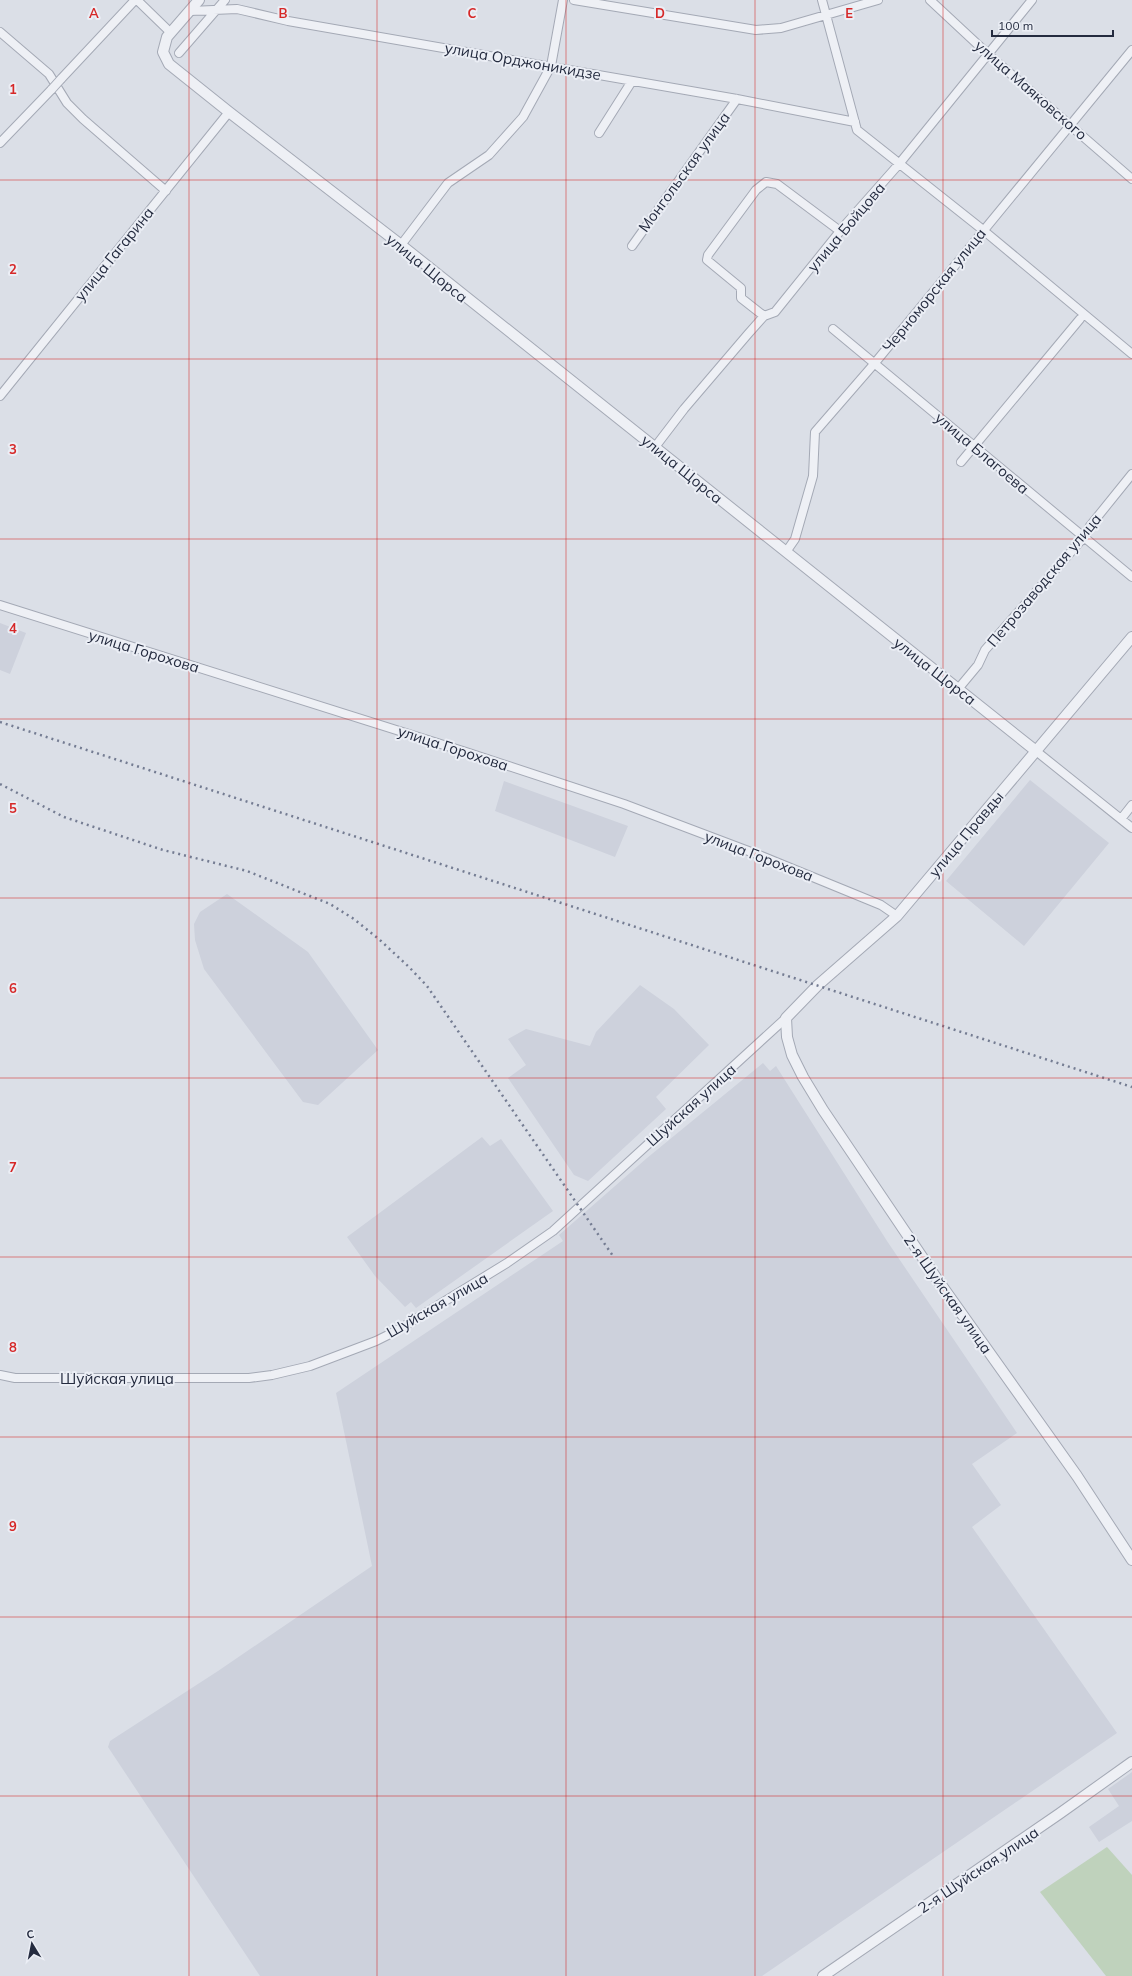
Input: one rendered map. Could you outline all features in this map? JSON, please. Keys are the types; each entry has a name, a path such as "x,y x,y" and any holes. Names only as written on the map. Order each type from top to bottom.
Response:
{"street":[{"path":"0,143 136,0 170,32 199,0"},
{"path":"179,53 224,0"},
{"path":"401,245 448,183 489,155 523,117 551,66 563,0"},
{"path":"574,0 756,30 781,28 878,0"},
{"path":"822,0 856,126"},
{"name":"улица Маяковского","path":"930,0 989,55 1132,179"},
{"name":"улица Бойцова","path":"655,447 684,409 764,316 775,312 840,231 899,164 989,55 1032,0"},
{"name":"улица Орджоникидзе","path":"190,11 237,9 288,21 737,99 856,126 899,164 983,230 1132,354"},
{"path":"0,32 49,74 68,103 83,120 166,191"},
{"name":"улица Щорса","path":"170,32 163,52 170,64 229,112 401,245 1132,828"},
{"name":"Черноморская улица","path":"786,552 795,539 812,481 814,432 874,364 1132,50"},
{"path":"599,133 632,81"},
{"name":"Монгольская улица","path":"632,246 737,99"},
{"name":"улица Гагарина","path":"0,396 229,112"},
{"path":"764,316 741,298 741,288 707,260 708,255 756,190 766,182 777,184 840,231"},
{"path":"961,462 1080,319"},
{"name":"улица Благоева","path":"833,330 1132,577"},
{"name":"Петрозаводская улица","path":"958,689 978,665 985,650 1084,537 1090,526 1132,474"},
{"name":"улица Горохова","path":"0,605 466,752 624,804 773,860 881,905 897,916"},
{"name":"улица Правды","path":"786,1018 818,985 897,916 1132,637"},
{"path":"1121,819 1132,805"},
{"name":"Шуйская улица","path":"0,1375 15,1378 249,1378 272,1376 310,1366 376,1341 507,1264 553,1231 786,1018"},
{"name":"2-я Шуйская улица","path":"786,1018 787,1037 792,1055 803,1077 823,1110 937,1279 1077,1476 1132,1560"},
{"name":"2-я Шуйская улица","path":"823,1976 1132,1762"}],"shaded area":[{"path":"0,623 26,633 10,674 0,670"},
{"path":"1030,780 1109,843 1024,946 946,881"},
{"path":"504,781 628,826 615,857 495,811"},
{"path":"227,894 308,952 378,1050 318,1105 303,1102 204,969 195,940 194,924 200,912"},
{"path":"640,985 674,1009 709,1045 656,1097 666,1109 588,1181 574,1175 508,1078 526,1065 508,1039 526,1029 590,1046 596,1032"},
{"path":"763,1063 770,1071 776,1066 887,1241 1017,1433 972,1464 1001,1505 972,1527 1117,1733 762,1976 260,1976 108,1747 110,1741 218,1671 372,1566 336,1393 563,1241 559,1235 647,1158"},
{"path":"482,1137 490,1146 501,1139 553,1211 416,1308 411,1302 405,1307 375,1276 347,1237"},
{"path":"1132,1772 1132,1821 1099,1842 1089,1827 1119,1806 1108,1789"}],"green space":[{"path":"1107,1847 1132,1875 1132,1976 1106,1976 1040,1892"}],"railway":[{"path":"0,722 1132,1087"},
{"path":"0,784 64,817 163,850 247,871 330,904 354,919 381,941 427,986 613,1256"}]}
